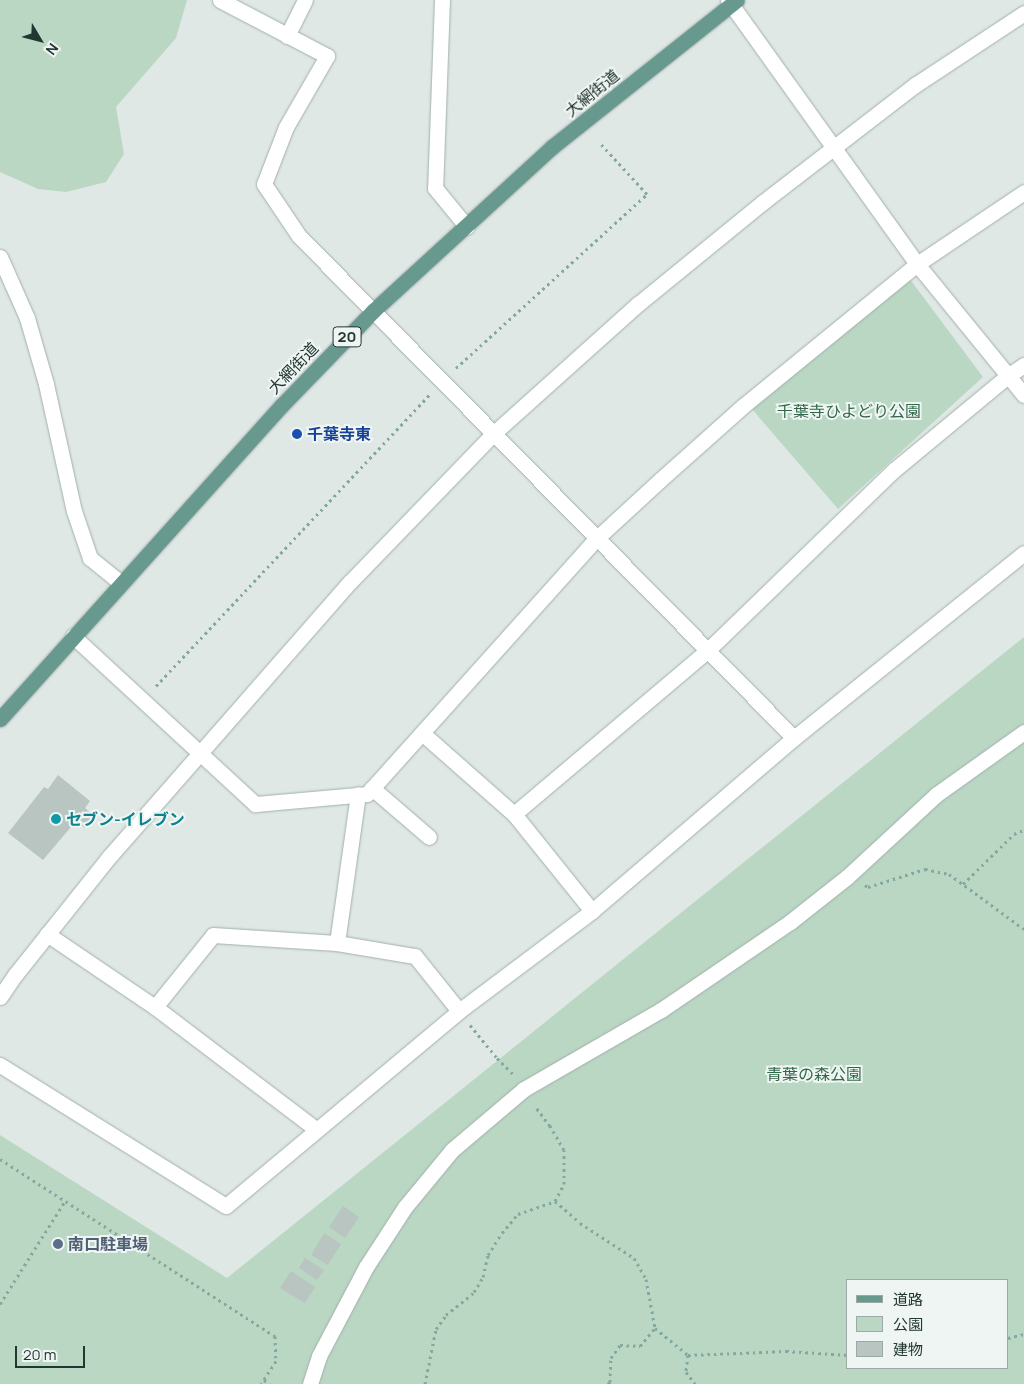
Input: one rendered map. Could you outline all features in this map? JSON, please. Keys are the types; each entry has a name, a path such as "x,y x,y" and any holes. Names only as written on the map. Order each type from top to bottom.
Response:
{"main road":[{"name":"大網街道","path":"0,719 282,405 373,311 552,147 732,1"}],"street":[{"path":"220,0 327,56 286,127 264,184 299,236 794,738"},
{"path":"287,36 305,0"},
{"path":"442,0 435,188 467,226"},
{"path":"732,1 773,64 835,146 917,264 1024,395"},
{"path":"0,997 47,934 109,857 350,582 494,434 638,304 835,146 915,85 1024,13"},
{"path":"73,636 255,804 367,794 597,538 743,406 917,264 1024,192"},
{"path":"0,257 26,318 35,346 46,384 74,511 90,558 121,583"},
{"path":"514,814 708,650 894,470 1009,375 1024,365"},
{"path":"0,1065 226,1206 459,1011 592,911 794,738 1024,553"},
{"path":"310,1384 319,1356 366,1267 405,1207 452,1150 524,1089 661,1010 790,922 847,876 938,794 1024,732"},
{"path":"422,733 514,814 592,911"},
{"path":"372,788 429,837"},
{"path":"337,943 358,794"},
{"path":"47,934 155,1007 316,1129"},
{"path":"155,1007 213,935 337,943 415,956 459,1011"}],"path":[{"path":"143,701 442,381 647,194 600,142"},
{"path":"963,884 1014,834 1024,830"},
{"path":"847,876 868,886 925,870 949,874 1024,929"},
{"path":"425,1384 436,1329 446,1315 474,1292 483,1278 488,1255 502,1233 518,1214 555,1201 564,1184 564,1150 550,1126 517,1077 497,1058 459,1011"},
{"path":"0,1159 274,1336 276,1361 261,1384"},
{"path":"0,1304 65,1201"},
{"path":"555,1201 580,1223 634,1258 646,1279 655,1328 688,1355 786,1351 846,1355"},
{"path":"608,1384 610,1382 611,1358 620,1345 640,1346 655,1328"},
{"path":"1009,1338 1024,1334"},
{"path":"688,1355 686,1372 695,1384"},
{"path":"264,1380 270,1384"}],"green space":[{"path":"0,0 187,0 176,38 116,107 124,154 106,182 66,192 38,189 0,172"},
{"name":"千葉寺ひよどり公園","path":"909,278 983,377 838,509 752,409"},
{"name":"青葉の森公園","path":"1024,637 1024,1384 0,1384 0,1135 227,1278"}],"building":[{"name":"セブン-イレブン","path":"58,775 90,801 85,808 94,816 85,828 76,821 43,860 8,833 44,787 48,789"},
{"path":"343,1206 359,1217 345,1238 329,1227"},
{"path":"324,1233 341,1244 328,1265 311,1255"},
{"path":"305,1258 324,1270 317,1280 299,1268"},
{"path":"291,1271 315,1287 305,1303 280,1288"}],"place":[{"name":"千葉寺東","path":"297,434"},
{"name":"セブン-イレブン","path":"56,819"},
{"name":"南口駐車場","path":"58,1244"}]}
